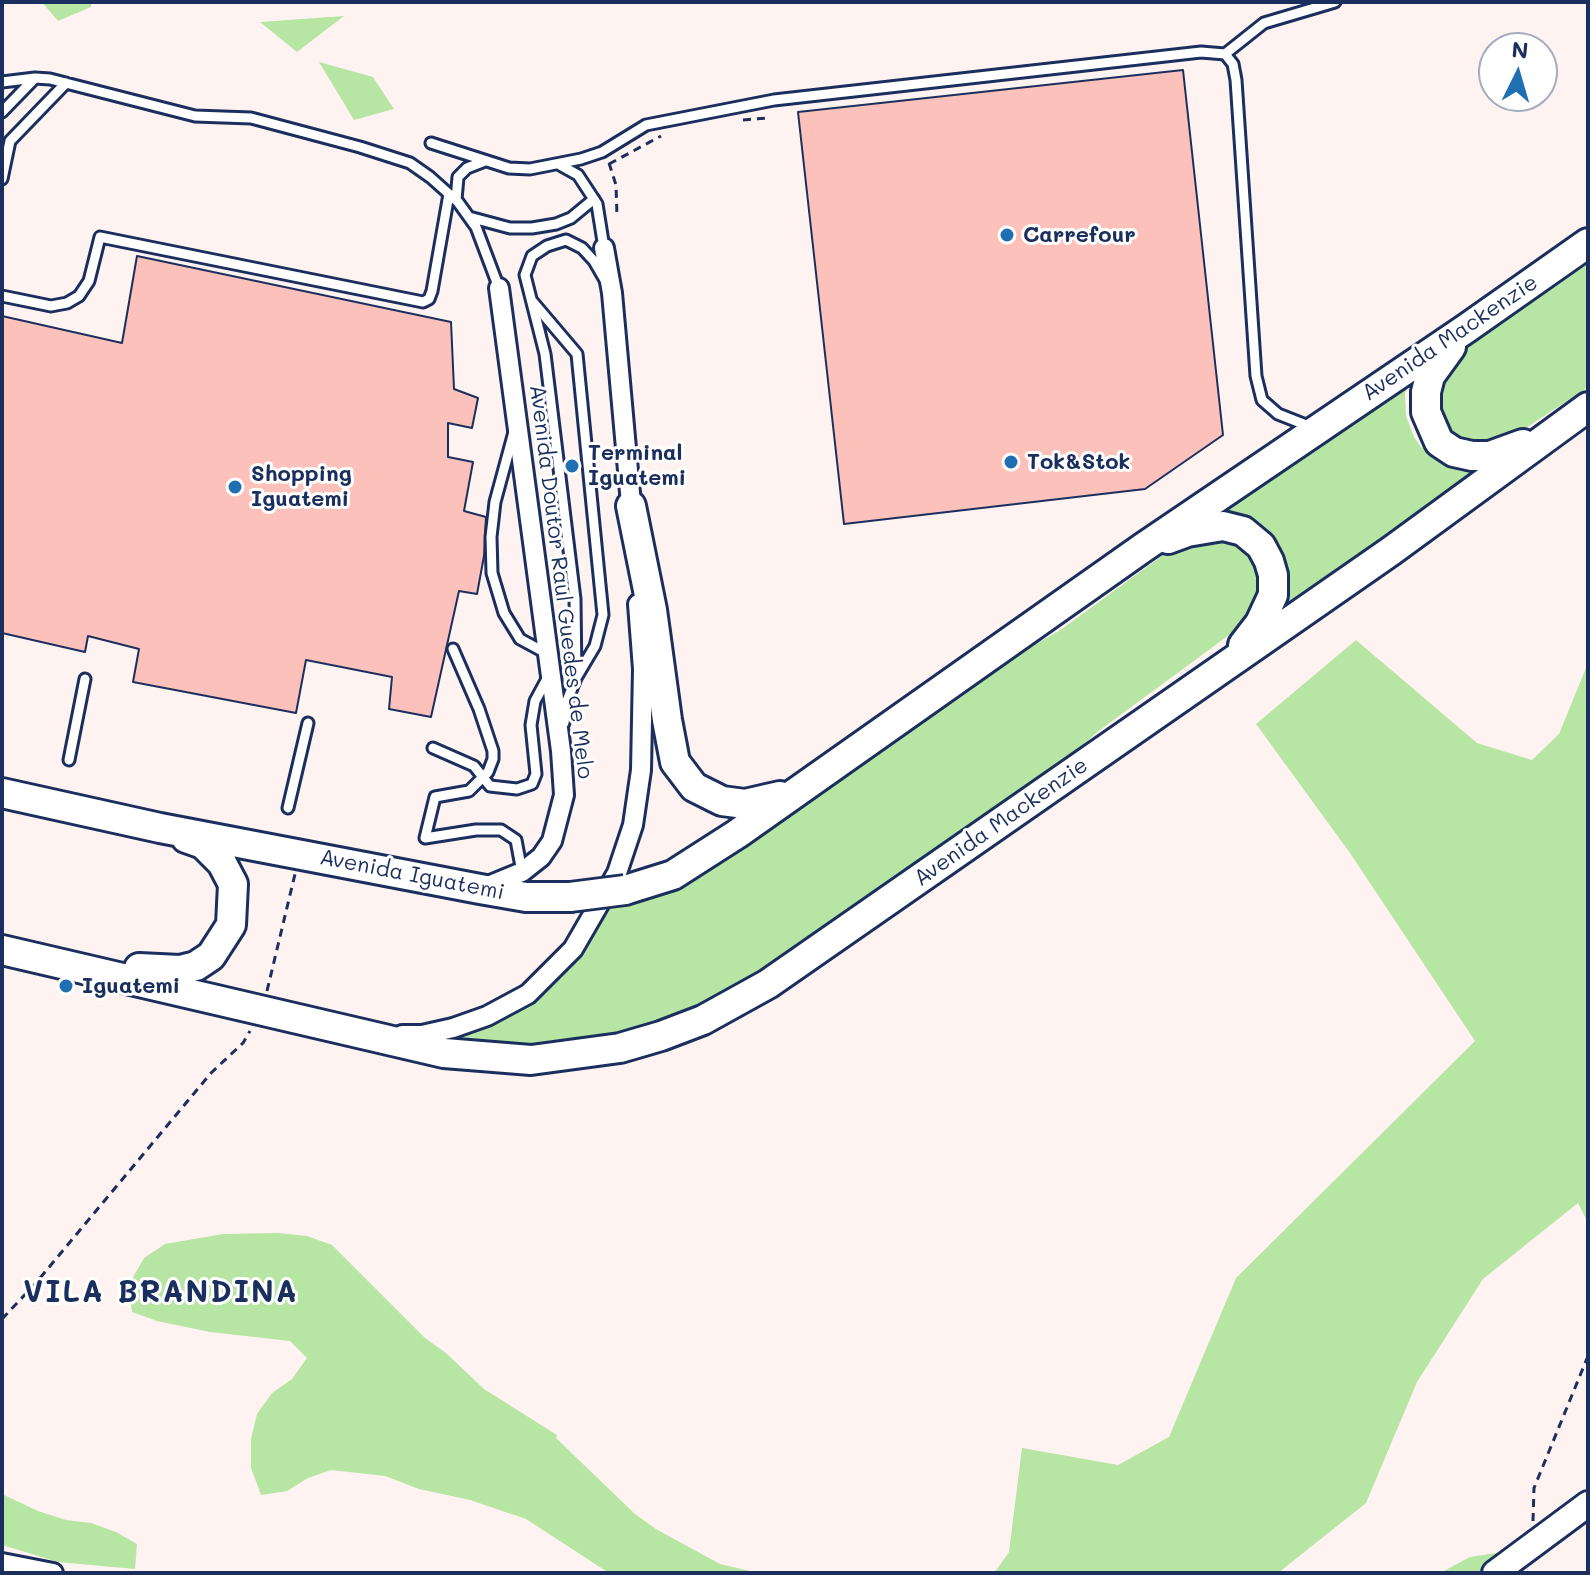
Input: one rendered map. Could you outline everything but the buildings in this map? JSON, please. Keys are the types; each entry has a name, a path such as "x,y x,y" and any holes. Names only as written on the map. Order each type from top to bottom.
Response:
{"main road":[{"name":"Avenida Mackenzie","path":"800,791 1144,547 1588,243"},
{"path":"1467,328 1430,376 1426,412 1439,442 1454,452 1490,456 1508,451 1561,425"},
{"name":"Avenida Mackenzie","path":"351,1031 444,1053 531,1060 620,1048 703,1020 781,976 1391,551 1588,407"},
{"path":"631,506 652,610 675,762 694,787 722,801 745,804 800,791"},
{"path":"1144,547 1187,532 1223,526 1243,531 1261,546 1273,575 1273,595 1260,623 1230,661"},
{"name":"Avenida Iguatemi","path":"2,793 160,828 480,889 526,897 570,897 625,890 673,875 800,791"},
{"path":"51,961 82,957 140,968 180,970 196,966 221,945 231,925 233,884 222,863 203,844 160,828"},
{"path":"2,950 351,1031"}],"street":[{"path":"351,1031 422,1035 487,1016 528,994 573,949 617,873 633,825 641,770 643,669 612,293 604,248"},
{"name":"Avenida Doutor Raul Guedes de Melo","path":"480,889 522,872 541,857 552,841 564,795 561,751 499,288"},
{"path":"1495,1573 1588,1504"},
{"path":"2,1563 53,1573"}],"lane":[{"path":"431,143 509,168 530,169 602,152 646,125 774,100 1201,52 1225,54 1264,23 1335,2"},
{"path":"1225,54 1233,64 1236,80 1256,376 1262,400 1278,414 1316,429"},
{"path":"2,82 35,78 195,116 251,118 410,163 452,197 469,217 481,238 499,288"},
{"path":"2,112 35,78"},
{"path":"2,179 10,141 66,83"},
{"path":"2,296 51,306 67,303 79,296 89,281 100,237 423,302 429,299 458,177 467,168 485,161"},
{"path":"556,164 578,175 597,204 604,248"},
{"path":"469,217 510,228 532,228 571,218 594,199"},
{"path":"576,678 575,599 545,354 525,275 532,256 547,246 566,240 582,248 594,261 612,293"},
{"path":"530,298 577,354 603,615 595,646 576,678 567,701 561,751"},
{"path":"517,421 495,502 491,537 492,573 504,613 520,639 547,654"},
{"path":"453,649 479,709 493,751 492,766 469,791 435,797 425,838 476,830 501,830 516,840 522,872"},
{"path":"433,748 474,766 496,788 517,789 535,782 531,725 540,688 550,674"},
{"path":"69,760 85,679"},
{"path":"288,808 308,723"}],"path":[{"path":"742,120 767,118"},
{"path":"609,164 669,134"},
{"path":"602,152 616,185 617,217"},
{"path":"2,1319 35,1284 211,1073 243,1043 262,1011 300,854"},
{"path":"1535,1546 1532,1517 1534,1488 1588,1356"}],"green space":[{"path":"42,2 91,2 91,7 58,21"},
{"path":"344,16 297,52 260,22"},
{"path":"319,62 373,77 394,109 354,120"},
{"path":"1588,255 1588,387 1506,441 1466,447 1434,421 1445,361 1463,344"},
{"path":"1408,383 1406,416 1421,447 1441,460 1475,466 1478,471 1283,610 1277,602 1280,568 1206,520"},
{"path":"1185,539 1235,540 1250,554 1260,574 1260,595 1244,624 1100,730 1050,773 740,988 687,1016 571,1048 456,1045 452,1039 488,1023 606,908 667,891 996,666 1059,631"},
{"path":"1356,640 1477,743 1532,760 1559,734 1588,663 1588,1223 1578,1203 1483,1279 1417,1382 1366,1503 1278,1573 994,1573 1009,1552 1022,1448 1118,1465 1169,1437 1236,1278 1475,1041 1350,853 1256,724"},
{"path":"223,1234 307,1236 332,1245 425,1338 484,1389 557,1435 556,1438 635,1514 656,1529 720,1564 759,1573 609,1573 526,1519 470,1500 419,1489 385,1476 331,1470 308,1478 287,1491 261,1495 251,1468 251,1439 257,1414 272,1393 292,1379 307,1358 290,1341 210,1332 157,1321 132,1312 128,1286 144,1258 165,1244"},
{"path":"2,1494 38,1511 116,1532 137,1544 135,1569 58,1562 2,1545"},
{"path":"1502,1553 1510,1573 1440,1573 1470,1557"}],"place":[{"name":"Carrefour","path":"1007,235"},
{"name":"Tok&Stok","path":"1011,462"},
{"name":"Terminal Iguatemi","path":"572,466"},
{"name":"Shopping Iguatemi","path":"235,487"},
{"name":"Iguatemi","path":"66,986"}],"district":[{"name":"VILA BRANDINA","path":"161,1293"}]}
